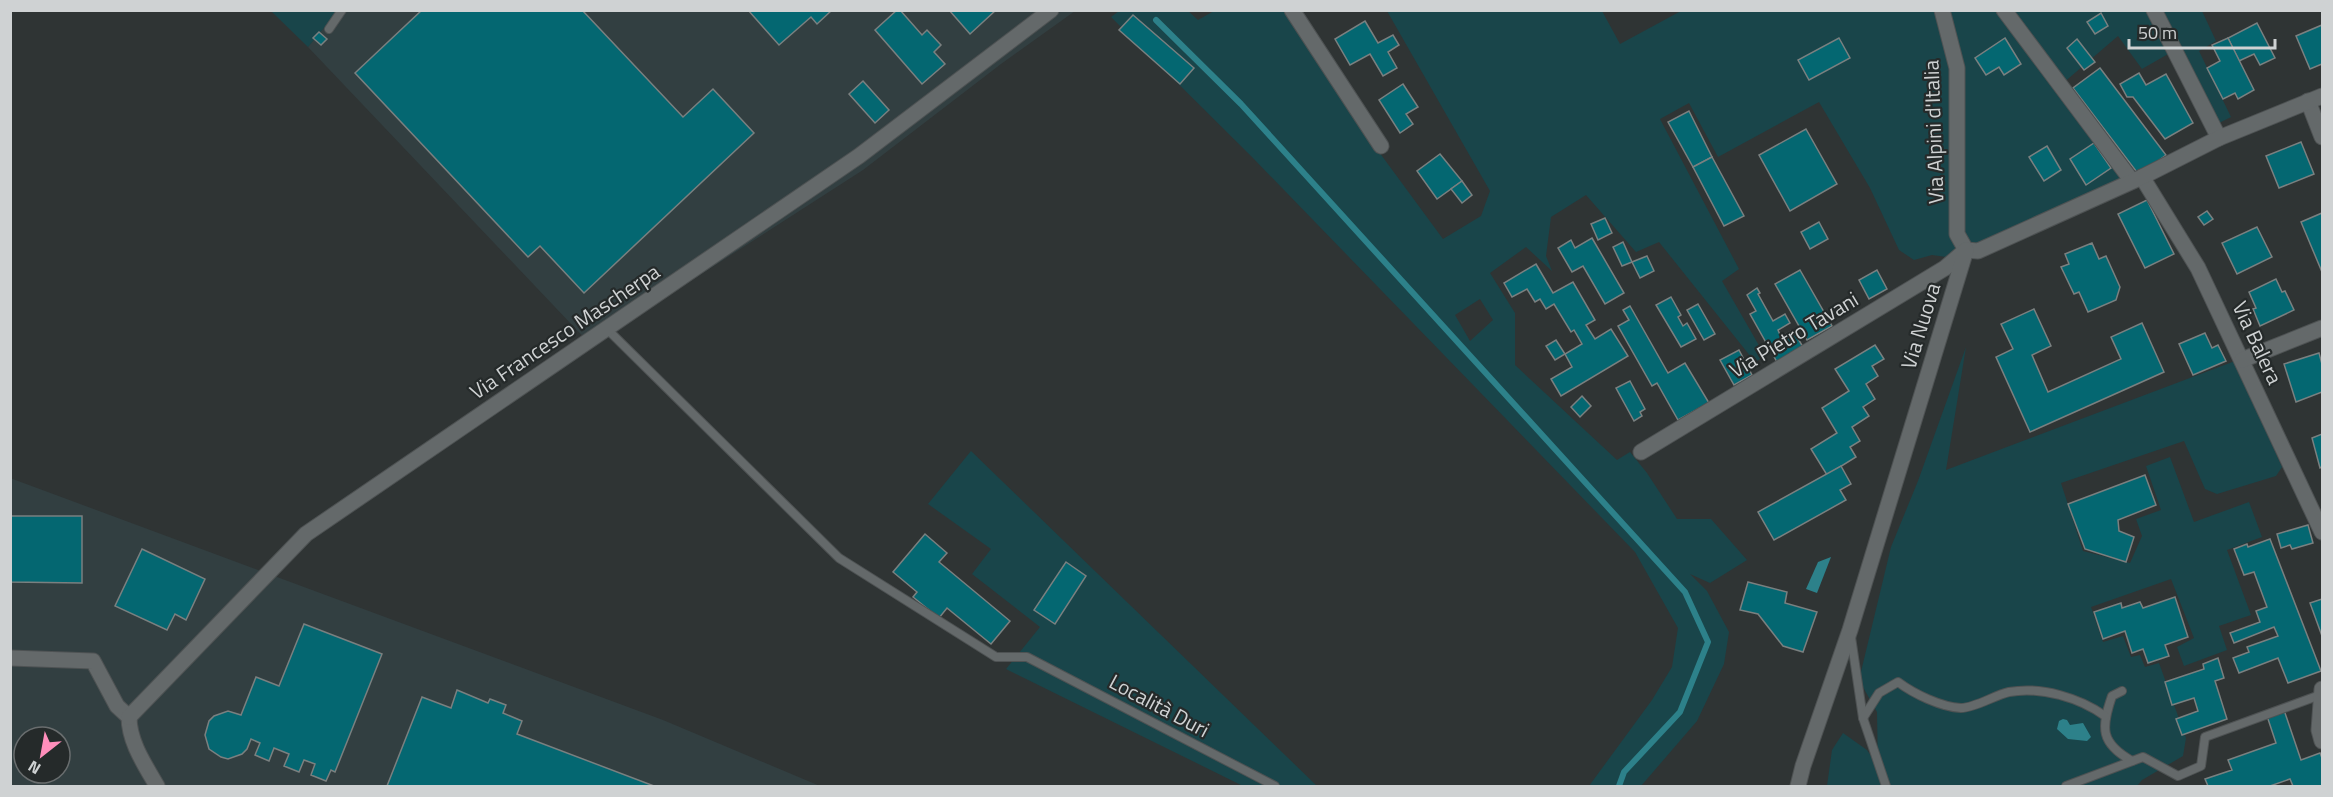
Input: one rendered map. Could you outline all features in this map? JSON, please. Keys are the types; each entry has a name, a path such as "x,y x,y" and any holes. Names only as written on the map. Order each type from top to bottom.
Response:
{"street":[{"name":"Via Francesco Mascherpa","path":"129,717 306,534 859,156 1051,10"},
{"path":"1292,10 1381,146"},
{"name":"Via Alpini d'Italia","path":"1942,10 1957,68 1957,234 1966,250"},
{"name":"Via Balera","path":"2004,10 2137,179 2198,268 2322,529"},
{"path":"2154,10 2219,138"},
{"path":"1966,250 1978,251 2137,179 2219,138 2315,98 2322,137"},
{"name":"Via Pietro Tavani","path":"1641,452 1946,268 1966,250"},
{"name":"Via Nuova","path":"1798,786 1850,630 1966,250"},
{"path":"2242,360 2322,328"},
{"path":"10,658 93,661 117,706 129,717 129,728 133,741 157,786"},
{"path":"2321,692 2319,730 2322,741"}],"lane":[{"path":"329,29 342,10"},
{"name":"Località Duri","path":"607,329 840,558 996,657 1028,657 1275,786"},
{"path":"1850,630 1863,718 1886,786"},
{"path":"1863,718 1879,693 1898,682 1918,696 1962,708 2010,692 2049,692 2088,704 2105,716"},
{"path":"2122,691 2112,696 2105,716 2106,738 2115,752 2132,761"},
{"path":"2066,786 2143,757 2178,776 2201,766 2205,737 2321,692"}],"shaded area":[{"path":"338,10 1075,11 1001,64 863,170 591,345 308,47"},
{"path":"1187,10 1198,20 1214,11 1285,11 1368,137 1443,239 1481,216 1490,191 1387,11 1602,11 1620,44 1681,11 2202,11 2216,41 2199,51 2231,117 2215,125 2175,50 2142,69 2118,36 2062,84 2132,178 1961,259 1932,255 1914,260 1899,250 1870,188 1819,102 1718,157 1689,103 1660,119 1739,269 1722,281 1765,356 1755,362 1659,242 1636,252 1586,195 1551,217 1546,256 1552,271 1526,247 1490,273 1515,313 1515,365 1617,460 1630,452 1647,473 1677,519 1711,519 1747,560 1710,583 1690,574 1707,591 1729,632 1724,664 1697,721 1641,786 1589,786 1652,700 1672,667 1678,628 1635,552 1252,157 1111,17 1119,11","holes":["1480,299 1493,320 1470,341 1455,315"]},
{"path":"271,11 338,11 308,47"},
{"path":"1966,347 1946,470 2235,361 2282,467 2276,476 2217,494 2205,489 2184,441 2061,483 2083,551 2130,563 2142,536 2136,519 2161,510 2146,466 2170,457 2194,522 2249,502 2262,537 2227,550 2251,615 2219,626 2227,650 2184,666 2177,647 2194,638 2171,579 2091,607 2103,642 2123,636 2131,657 2140,655 2145,667 2159,663 2186,738 2183,756 2142,780 2137,786 1827,786 1832,750 1843,733 1867,750 1878,766 1877,712 1859,680 1891,547 1918,481"},
{"path":"971,451 1317,786 1243,786 1006,669 1040,627 972,574 991,549 928,504"},
{"path":"10,478 663,720 820,786 11,786"},
{"path":"1831,557 1817,593 1806,589 1818,562"},
{"path":"2067,720 2070,725 2083,723 2091,737 2087,741 2068,739 2057,729 2059,721"}],"building":[{"path":"422,10 582,10 683,117 713,89 754,133 584,293 540,246 528,257 355,73"},
{"path":"748,10 832,10 817,24 811,17 779,45"},
{"path":"897,10 900,10 922,35 927,30 941,45 934,52 945,64 922,84 875,30"},
{"path":"949,10 996,10 970,34"},
{"path":"2101,13 2108,26 2095,34 2087,22"},
{"path":"1133,15 1194,68 1180,84 1119,30"},
{"path":"1365,21 1378,43 1393,35 1399,45 1388,52 1397,68 1383,76 1370,54 1350,65 1335,39"},
{"path":"2257,23 2275,58 2260,65 2254,54 2239,61 2228,38"},
{"path":"2322,25 2322,64 2310,69 2296,36"},
{"path":"319,32 327,39 321,45 313,38"},
{"path":"1839,38 1850,58 1809,80 1798,60"},
{"path":"2005,38 2021,64 2004,75 1999,67 1986,75 1975,58"},
{"path":"2228,38 2254,90 2238,99 2235,93 2223,99 2207,68 2220,61 2212,45"},
{"path":"2077,39 2095,62 2084,70 2067,48"},
{"path":"2100,68 2166,155 2139,175 2073,88"},
{"path":"2139,73 2146,85 2166,74 2193,123 2165,139 2133,97 2127,97 2120,84"},
{"path":"863,81 889,110 875,123 849,94"},
{"path":"1403,84 1418,107 1406,114 1413,124 1400,133 1379,100"},
{"path":"1689,111 1712,157 1693,167 1668,122"},
{"path":"1806,129 1837,184 1790,211 1759,155"},
{"path":"2301,142 2314,174 2279,188 2266,156"},
{"path":"2094,143 2111,168 2086,185 2070,159"},
{"path":"2047,146 2061,170 2044,181 2029,157"},
{"path":"1440,154 1462,181 1437,199 1417,171"},
{"path":"1712,157 1744,216 1724,226 1693,167"},
{"path":"1462,181 1472,195 1462,203 1451,189"},
{"path":"2147,200 2174,254 2145,268 2118,214"},
{"path":"2207,211 2213,219 2204,225 2198,217"},
{"path":"2322,213 2322,272 2301,222"},
{"path":"1605,218 1612,233 1598,240 1591,224"},
{"path":"1819,222 1828,239 1810,249 1801,232"},
{"path":"2257,227 2272,257 2237,274 2222,243"},
{"path":"1592,238 1624,293 1605,304 1583,266 1572,272 1558,248 1571,240 1575,248"},
{"path":"1623,242 1632,262 1622,266 1613,247"},
{"path":"2092,243 2099,259 2106,256 2120,287 2116,300 2088,312 2079,292 2074,294 2061,267 2069,264 2065,254"},
{"path":"1647,256 1654,271 1640,278 1632,262"},
{"path":"1536,264 1553,293 1573,282 1595,320 1586,325 1595,339 1611,329 1628,356 1561,396 1551,379 1572,367 1565,354 1582,344 1574,330 1571,332 1554,304 1546,309 1540,299 1535,302 1527,289 1512,297 1504,283"},
{"path":"1800,270 1832,326 1807,340 1775,284"},
{"path":"1877,270 1887,289 1869,299 1859,280"},
{"path":"2276,279 2294,310 2260,326 2249,292"},
{"path":"1757,288 1773,321 1785,314 1790,323 1778,330 1781,337 1793,330 1803,347 1777,362 1750,314 1756,311 1747,295"},
{"path":"1671,297 1681,315 1678,317 1683,326 1687,323 1696,339 1681,347 1656,305"},
{"path":"1698,304 1715,334 1704,340 1687,310"},
{"path":"1630,306 1668,373 1685,363 1709,403 1678,420 1657,383 1652,386 1618,326 1629,320 1623,310"},
{"path":"2034,309 2051,346 2032,355 2048,392 2121,359 2111,337 2142,323 2164,372 2030,432 1996,357 2013,349 2001,324"},
{"path":"2205,333 2212,348 2218,345 2226,361 2193,375 2179,344"},
{"path":"1556,340 1565,354 1555,360 1546,346"},
{"path":"1875,345 1884,359 1872,366 1878,376 1866,384 1875,399 1863,407 1869,416 1852,427 1860,441 1850,447 1856,457 1827,475 1811,449 1837,433 1822,408 1849,391 1835,369"},
{"path":"1739,350 1752,375 1734,385 1720,360"},
{"path":"2319,353 2322,364 2322,392 2296,402 2284,364"},
{"path":"1630,381 1645,409 1640,412 1642,416 1634,421 1616,388"},
{"path":"1582,396 1591,406 1580,417 1571,407"},
{"path":"2322,434 2322,467 2320,468 2312,438"},
{"path":"1841,466 1851,484 1840,490 1846,500 1774,540 1758,512"},
{"path":"2145,475 2156,505 2118,520 2119,531 2134,537 2126,562 2085,549 2068,504"},
{"path":"10,516 82,516 82,583 10,582"},
{"path":"2308,525 2313,543 2292,549 2290,545 2281,548 2277,534"},
{"path":"925,534 947,553 939,562 1010,621 991,644 947,608 939,618 913,597 917,592 893,572"},
{"path":"2270,539 2321,671 2288,683 2278,658 2239,673 2233,658 2249,652 2247,647 2278,636 2274,627 2234,643 2230,633 2260,622 2256,611 2267,607 2254,572 2244,575 2234,549 2247,544 2248,547"},
{"path":"142,549 205,579 186,620 175,614 167,630 115,606"},
{"path":"1066,562 1086,576 1055,624 1034,610"},
{"path":"1748,582 1787,592 1785,603 1817,612 1803,652 1783,646 1758,614 1740,610"},
{"path":"2175,597 2188,637 2165,645 2169,656 2148,663 2143,649 2132,653 2125,631 2103,639 2094,612 2121,603 2122,608 2140,602 2143,608"},
{"path":"2322,599 2322,636 2310,603"},
{"path":"304,624 382,654 335,772 331,770 326,781 311,775 315,764 304,760 299,772 284,766 289,754 274,748 269,761 255,755 260,743 251,739 242,754 228,759 221,757 209,749 205,735 209,721 214,716 228,711 241,715 256,677 279,686"},
{"path":"2218,658 2224,678 2215,681 2227,719 2182,735 2176,719 2198,711 2194,698 2172,705 2165,682 2204,669 2203,664"},
{"path":"457,690 488,703 490,699 506,705 503,713 522,721 517,734 654,786 387,786 422,697 451,708"},
{"path":"2284,710 2301,760 2320,753 2322,786 2293,786 2290,779 2270,786 2208,786 2205,779 2232,770 2228,760 2276,743 2267,716"}],"waterway":[{"path":"1156,20 1241,104 1685,592 1708,642 1680,712 1624,772 1619,786"}]}
